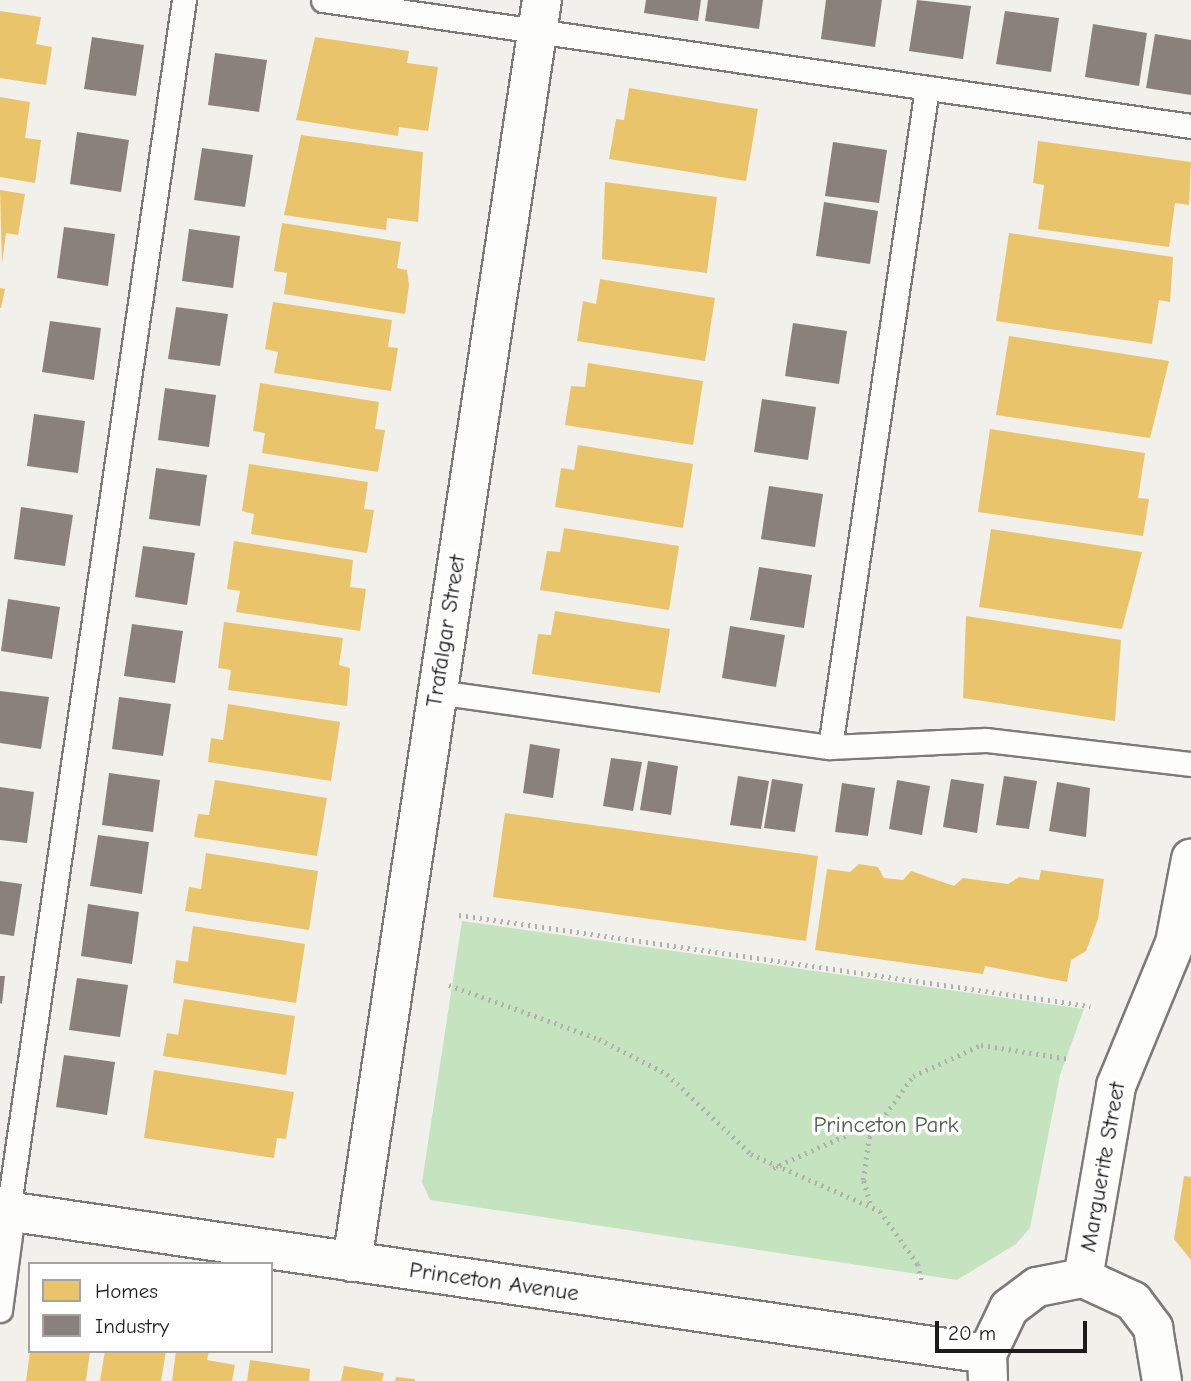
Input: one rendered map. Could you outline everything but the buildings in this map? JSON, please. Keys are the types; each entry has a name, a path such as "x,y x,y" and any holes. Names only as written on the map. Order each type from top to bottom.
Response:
{"street":[{"name":"Trafalgar Street","path":"352,1262 540,15"},
{"name":"Marguerite Street","path":"1083,1278 1116,1086 1175,943 1191,859"},
{"name":"Princeton Avenue","path":"7,1212 352,1262 988,1367"},
{"path":"988,1367 1009,1308 1037,1287 1083,1278 1133,1301 1153,1328 1163,1381"}],"lane":[{"path":"0,1310 7,1212 184,0"},
{"path":"323,0 540,15 927,88 1191,126"},
{"path":"830,747 927,88"},
{"path":"436,692 830,747 986,740 1191,764"}],"path":[{"path":"459,915 1090,1006"},
{"path":"449,985 633,1054 691,1092 751,1154 773,1168 870,1203"},
{"path":"773,1168 874,1122 914,1076 966,1049 996,1045 1069,1059"},
{"path":"874,1122 863,1180 870,1203 902,1238 922,1280"}],"green space":[{"name":"Princeton Park","path":"462,921 1084,1009 1060,1075 1030,1228 1016,1244 957,1280 430,1200 422,1182"}]}
